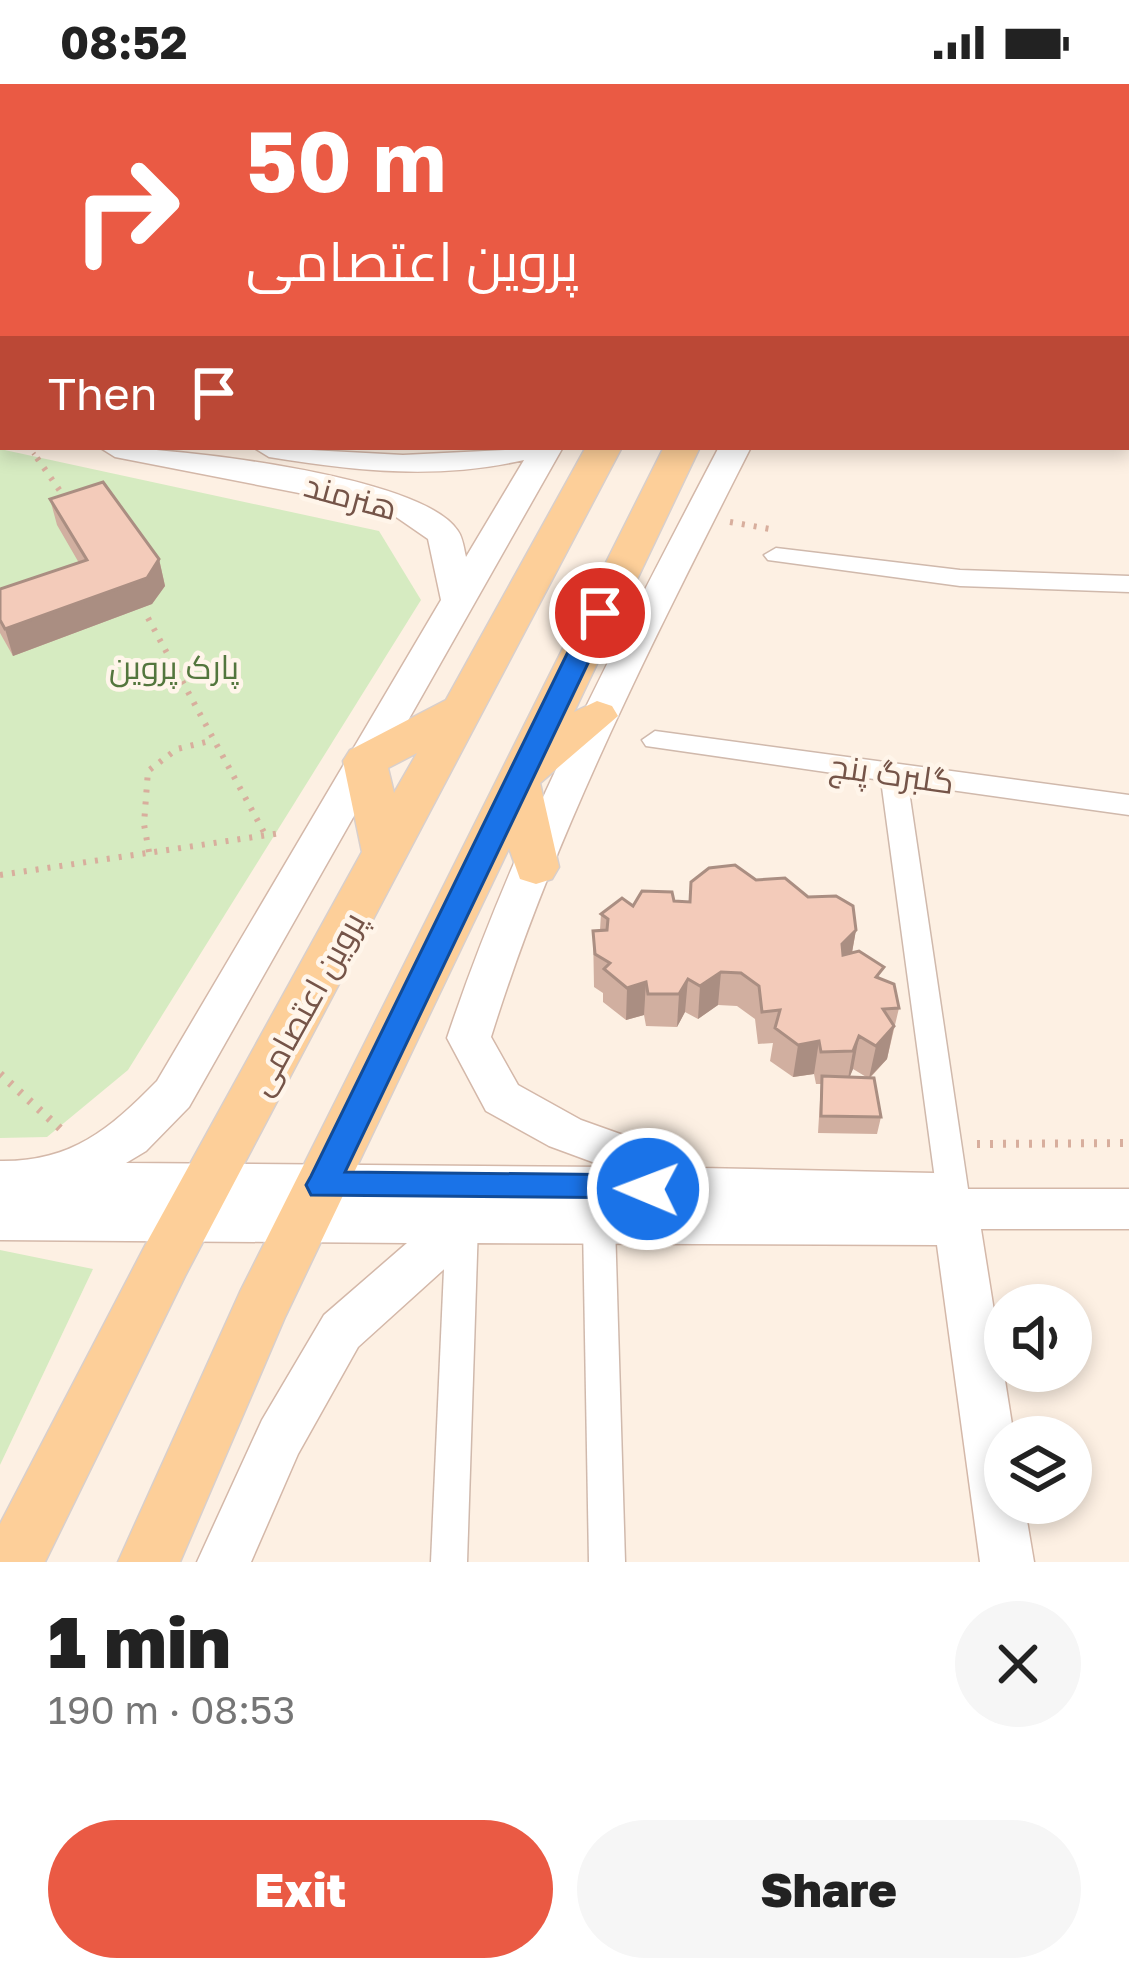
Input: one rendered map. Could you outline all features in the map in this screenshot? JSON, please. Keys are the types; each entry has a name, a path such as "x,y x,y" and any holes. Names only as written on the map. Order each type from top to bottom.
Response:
{"main road":[{"name":"هنرمند","path":"139,450 374,480 522,450"},
{"name":"هنرمند","path":"279,450 374,480 444,534 458,600"},
{"path":"14,1181 64,1175 95,1161 130,1138 172,1094 545,450"},
{"name":"پروین اعتصامی","path":"13,1562 197,1203 602,450"},
{"path":"149,1562 313,1204 681,450"},
{"path":"734,450 598,716 494,963 469,1038 502,1098 644,1166 734,1190"},
{"path":"365,761 468,707"},
{"path":"518,779 598,716"},
{"path":"365,761 386,856"},
{"path":"518,779 536,867"},
{"path":"14,1181 197,1203"},
{"path":"0,1220 197,1203 313,1204 734,1190 934,1193 955,1209 1129,1209"},
{"path":"313,1204 462,1224 934,1226 955,1209"},
{"path":"955,1209 1006,1562"},
{"path":"224,1562 280,1437 341,1331 462,1224"}],"street":[{"path":"776,555 961,578 1129,584"},
{"name":"گلبرگ پنج","path":"655,740 1129,805"},
{"path":"893,773 955,1209"},
{"path":"449,1562 462,1224"},
{"path":"599,1224 607,1562"}],"path":[{"path":"31,450 69,503"},
{"path":"702,516 784,532 776,555"},
{"path":"148,617 266,836"},
{"path":"149,853 144,824 148,771 177,749 214,740"},
{"path":"0,874 327,826"},
{"path":"0,1074 95,1161"},
{"path":"945,1144 1129,1143"}],"green space":[{"name":"پارک پروین","path":"0,450 379,531 421,600 128,1070 47,1137 0,1138"},
{"path":"0,1250 93,1269 0,1465"}],"building":[{"path":"103,482 159,559 147,578 5,629 0,620 0,589 87,560 50,499"},
{"path":"735,865 756,880 785,878 808,897 836,896 853,906 856,930 842,944 843,955 859,951 884,967 876,977 894,984 899,1008 883,1009 894,1026 876,1046 859,1036 853,1051 821,1052 819,1041 798,1045 775,1028 780,1010 762,1012 759,986 741,973 721,972 700,986 688,979 679,994 648,994 646,982 627,988 604,969 610,963 595,954 593,931 607,930 608,919 601,914 622,898 633,906 642,891 672,892 674,901 690,902 691,882 709,868"},
{"path":"822,1076 874,1078 881,1117 821,1116"}],"route":[{"path":"600,613 322,1185 648,1189"}]}
